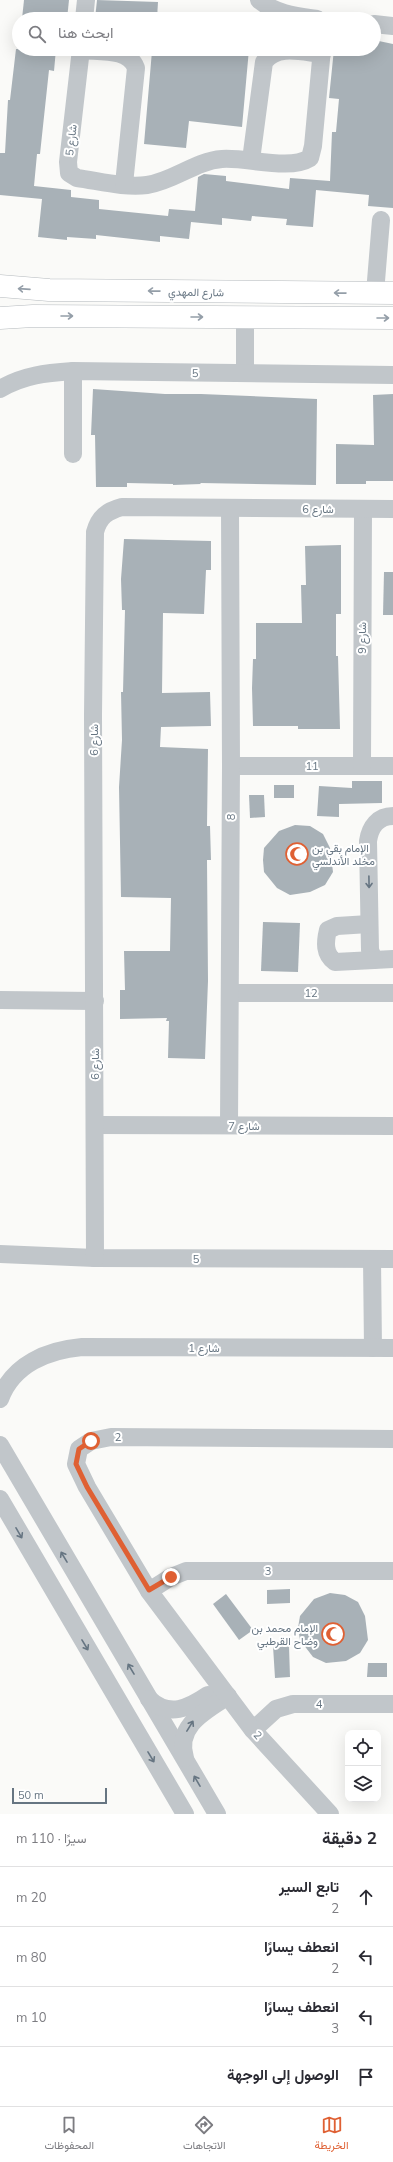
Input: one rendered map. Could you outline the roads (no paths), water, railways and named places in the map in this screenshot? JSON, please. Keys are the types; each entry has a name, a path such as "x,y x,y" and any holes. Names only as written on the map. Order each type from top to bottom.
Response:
{"main road":[{"name":"شارع المهدي","path":"0,286 49,290 384,293"},
{"path":"0,318 33,316 393,318"}],"street":[{"path":"85,12 86,0"},
{"path":"259,0 269,8 280,12"},
{"path":"381,25 393,26"},
{"name":"شارع 5","path":"80,56 68,162 69,172 77,178 124,184 147,185 206,161 223,159 296,164 310,158 313,146 322,56"},
{"name":"شارع 5","path":"124,184 136,68 133,60 127,56"},
{"name":"شارع 5","path":"251,160 264,62 269,56"},
{"path":"381,220 384,293"},
{"path":"245,317 245,374"},
{"path":"73,371 73,454"},
{"name":"5","path":"0,389 15,380 36,374 73,371 393,375"},
{"name":"شارع 6","path":"95,1258 96,1125 93,715 95,532 98,523 104,515 112,509 122,507 393,509"},
{"name":"8","path":"229,1126 231,766 230,508"},
{"name":"شارع 9","path":"362,766 363,509"},
{"name":"11","path":"231,766 393,766"},
{"path":"374,960 370,950 369,924 369,830 382,818 393,816"},
{"path":"369,924 337,926 328,930 324,943 330,958 335,962 393,959"},
{"name":"12","path":"230,993 393,993"},
{"path":"0,1000 95,1001"},
{"name":"شارع 7","path":"96,1125 393,1126"},
{"name":"5","path":"0,1254 95,1258 393,1259"},
{"path":"372,1259 373,1348"},
{"name":"شارع 1","path":"0,1399 7,1385 21,1370 40,1356 61,1349 82,1347 393,1348"},
{"name":"شارع 1","path":"0,1373 21,1370"},
{"name":"2","path":"330,1814 253,1730 149,1590 87,1487 76,1464 79,1449 91,1441 111,1437 393,1439"},
{"path":"0,1445 217,1814"},
{"path":"0,1499 185,1814"},
{"name":"3","path":"149,1590 171,1577 186,1571 393,1571"},
{"path":"148,1697 159,1706 179,1710 193,1706 224,1691"},
{"path":"187,1763 184,1741 189,1726 224,1691"},
{"name":"4","path":"253,1730 276,1709 293,1704 393,1704"}],"place":[{"name":"الإمام بقي بن مخلد الأندلسي","path":"297,854"},
{"name":"الإمام محمد بن وضاح القرطبي","path":"333,1634"}]}
